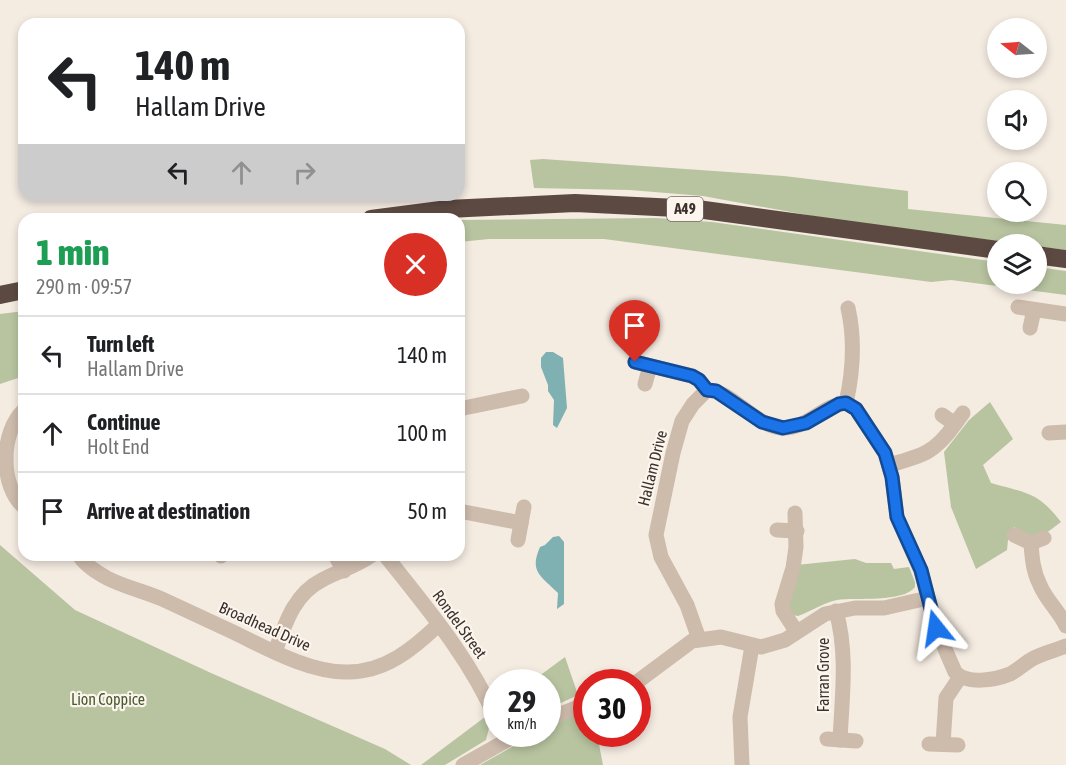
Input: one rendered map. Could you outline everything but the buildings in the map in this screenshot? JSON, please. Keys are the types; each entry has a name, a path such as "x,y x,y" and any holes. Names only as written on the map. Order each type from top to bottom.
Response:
{"highway":[{"name":"A49","path":"413,213 448,208 575,203 697,209 987,249"},
{"path":"1047,256 1066,259"},
{"path":"0,296 18,292"}],"street":[{"path":"1018,307 1066,314"},
{"path":"846,403 851,383 852,351 851,319 848,308"},
{"path":"1030,328 1034,310"},
{"path":"645,384 642,364 692,376 699,380 707,390 716,391 762,422 783,428 806,423 834,406 846,403 856,409 878,441 889,465 897,517 918,562 940,638 955,672 960,677 996,679 1011,673 1034,658 1066,646"},
{"name":"Hallam Drive","path":"699,639 687,604 661,557 656,535 657,522 680,428 693,404 707,390"},
{"path":"465,408 522,396"},
{"path":"889,465 929,452 941,443 953,417"},
{"path":"18,418 13,423 5,450 12,494 18,500"},
{"path":"1049,433 1066,432"},
{"path":"518,540 524,507"},
{"path":"465,512 521,523"},
{"path":"795,513 797,531 793,568 782,604 783,611 796,631"},
{"path":"777,530 797,531"},
{"path":"1014,535 1038,540 1033,566 1040,587 1066,626"},
{"name":"Broadhead Drive","path":"82,561 107,578 153,595 275,652 332,671 363,671 398,658 418,644 438,625"},
{"path":"338,561 344,571"},
{"path":"275,652 287,619 296,603 308,590 320,581 362,561"},
{"name":"Rondel Street","path":"390,561 469,666 483,693"},
{"path":"651,671 683,647 699,639 722,637 752,646 771,645 785,640 817,618 836,611 855,608 884,608 928,598"},
{"name":"Farran Grove","path":"836,611 842,635 843,657 841,740"},
{"path":"742,765 740,717 752,646"},
{"path":"943,744 946,698 960,677"},
{"path":"463,765 492,747"}],"green space":[{"path":"543,159 784,176 908,191 908,209 987,217 987,222 1036,222 1066,225 1066,250 1047,248 1047,234 987,234 987,240 829,219 703,196 630,190 534,188 530,160"},
{"path":"655,218 712,222 987,261 987,285 951,280 931,282 604,239 489,239 465,241 465,220"},
{"path":"1047,268 1066,271 1066,295 1047,293"},
{"path":"18,312 18,378 0,384 0,314"},
{"path":"990,402 1013,439 983,465 991,483 1038,499 1061,522 1045,534 1028,536 1014,527 1008,540 1007,550 976,569 951,507 944,452 969,420"},
{"name":"Lion Coppice","path":"0,545 75,610 211,673 385,749 411,765 0,765"},
{"path":"855,559 866,563 891,563 894,569 909,567 915,587 909,592 890,597 837,600 798,616 793,615 787,608 796,565"},
{"path":"565,657 573,680 573,697 561,703 561,669 549,669"},
{"path":"573,716 573,747 600,747 603,765 480,765 512,747 561,747 561,721"},
{"path":"483,718 483,742 445,765 421,765"}],"water":[{"path":"546,352 553,352 563,358 567,408 557,428 553,425 554,400 548,391 541,367 541,358"},
{"path":"559,536 564,542 564,604 557,609 558,593 538,573 536,562 540,547 553,537"}],"route":[{"path":"635,362 692,376 699,380 707,390 716,391 762,422 773,426 792,428 800,426 839,404 846,403 856,409 885,453 892,477 894,507 921,570 936,628"}]}
